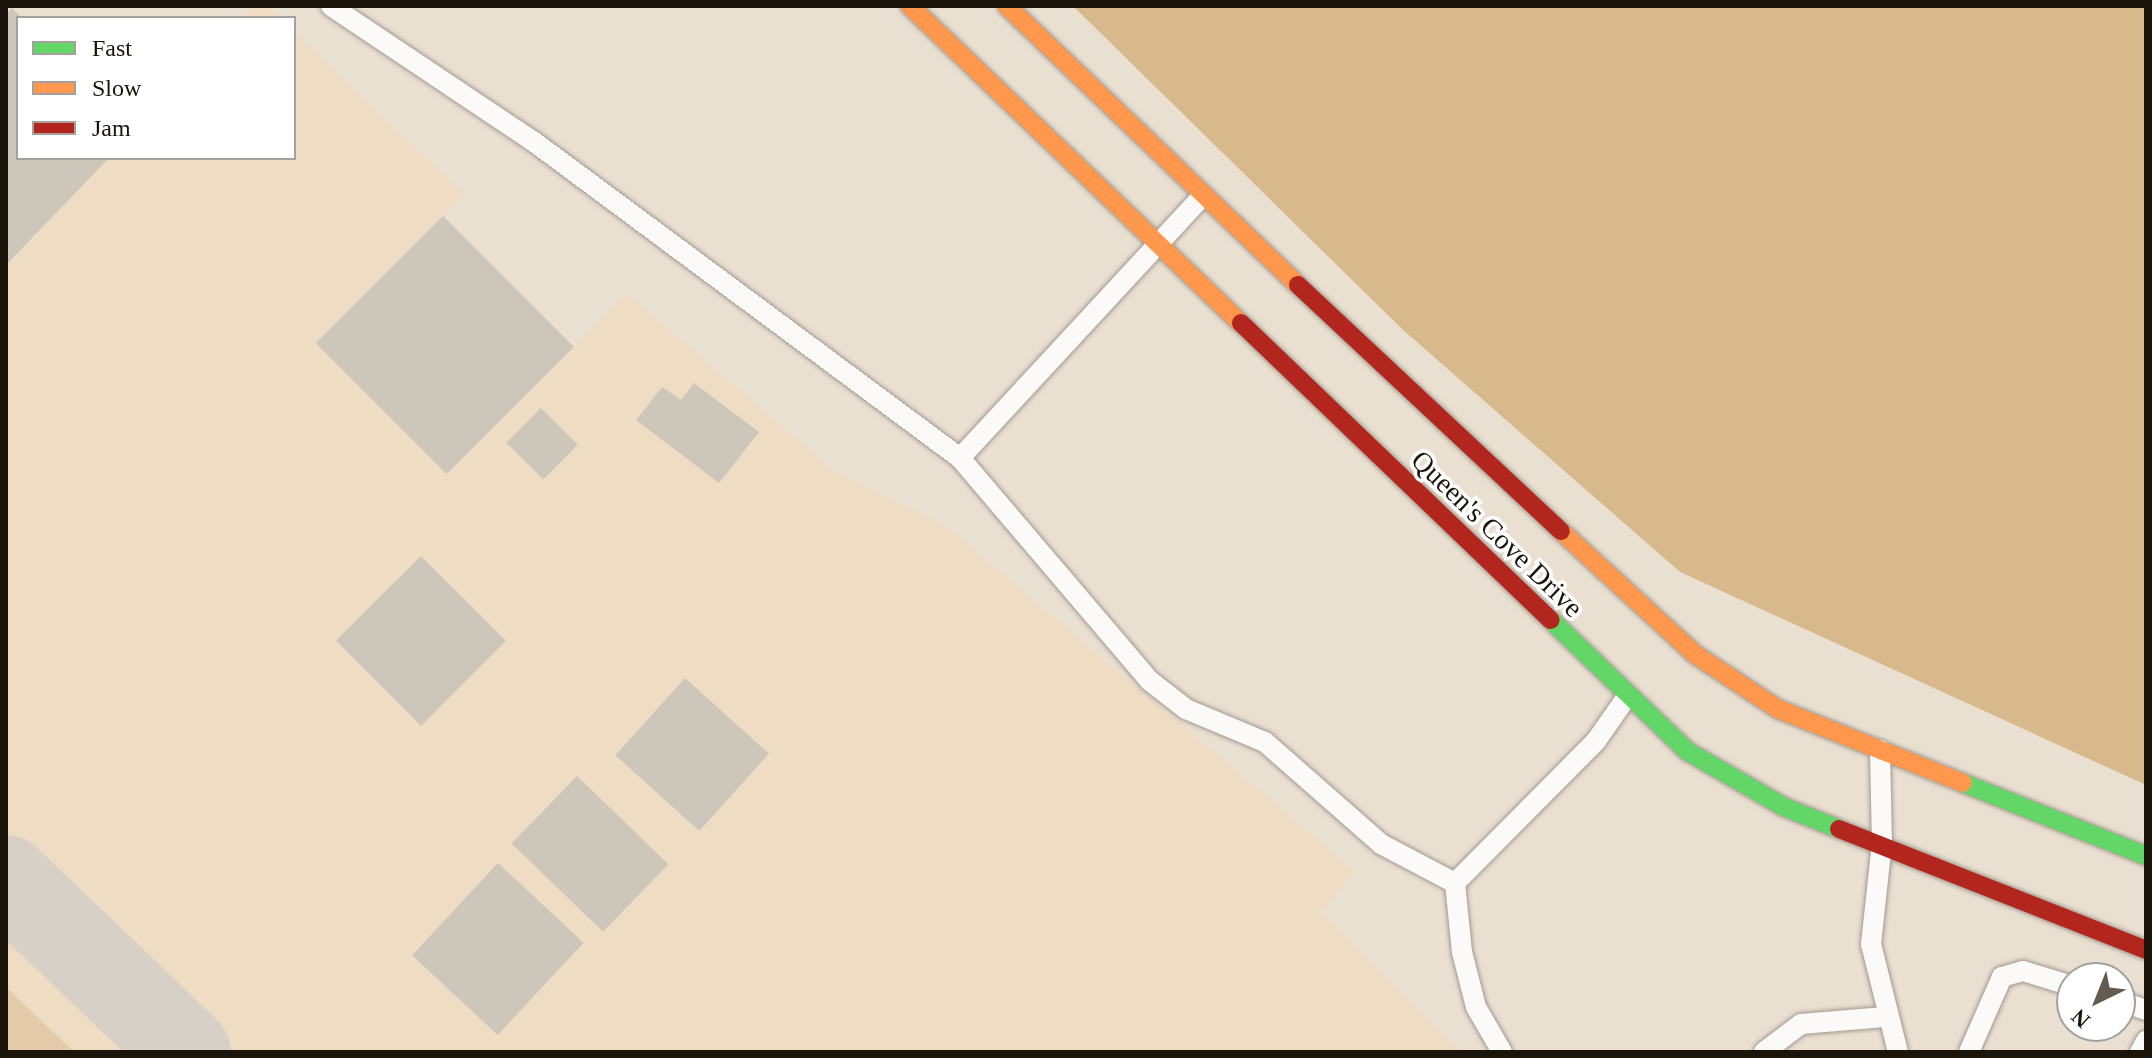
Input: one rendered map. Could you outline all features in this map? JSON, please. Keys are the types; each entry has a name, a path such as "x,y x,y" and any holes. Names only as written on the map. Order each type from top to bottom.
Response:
{"street":[{"name":"Queen's Cove Drive","path":"910,6 1626,698 1687,751 1735,783 1784,807 1882,843 2146,950"},
{"name":"Queen's Cove Drive","path":"1007,6 1203,196 1670,634 1759,699 2146,856"}],"lane":[{"path":"331,6 533,141 960,458 1150,681 1186,709 1265,742 1381,844 1455,883"},
{"path":"960,458 1203,196"},
{"path":"1455,883 1596,741 1626,698"},
{"path":"1880,746 1882,843 1871,944 1885,1017 1898,1052"},
{"path":"1455,883 1462,952 1476,1007 1502,1052"},
{"path":"1969,1052 2002,977 2023,971 2056,981"},
{"path":"1764,1052 1801,1024 1885,1017"},
{"path":"2140,1052 2146,1041"}],"shaded area":[{"path":"254,6 267,6 278,16 244,16"},
{"path":"1073,6 2146,6 2146,785 1680,572 1402,329"},
{"path":"12,8 20,16 16,16 16,160 296,160 296,34 465,195 443,216 572,348 626,293 834,471 943,524 1355,871 1321,911 1461,1052 6,1052 6,15"},
{"path":"6,987 74,1052 6,1052"}],"building":[{"path":"12,8 20,16 16,16 16,160 107,160 6,265 6,15"},
{"path":"443,216 574,347 447,474 316,343"},
{"path":"694,383 759,432 719,483 636,420 662,387 681,400"},
{"path":"541,408 578,445 543,479 506,443"},
{"path":"421,556 506,641 421,726 336,641"},
{"path":"685,678 769,754 699,831 615,755"},
{"path":"577,776 668,864 603,932 512,844"},
{"path":"498,863 584,943 498,1035 412,955"}],"taxiway":[{"path":"6,879 187,1052"}],"traffic: fast":[{"path":"1551,620 1687,751 1784,807 1839,829"},
{"path":"1963,783 2146,856"}],"traffic: slow":[{"path":"910,6 1241,323"},
{"path":"1007,6 1298,285"},
{"path":"1561,531 1696,655 1778,709 1963,783"}],"traffic: jam":[{"path":"1298,285 1561,531"},
{"path":"1241,323 1551,620"},
{"path":"1839,829 2146,950"}]}
